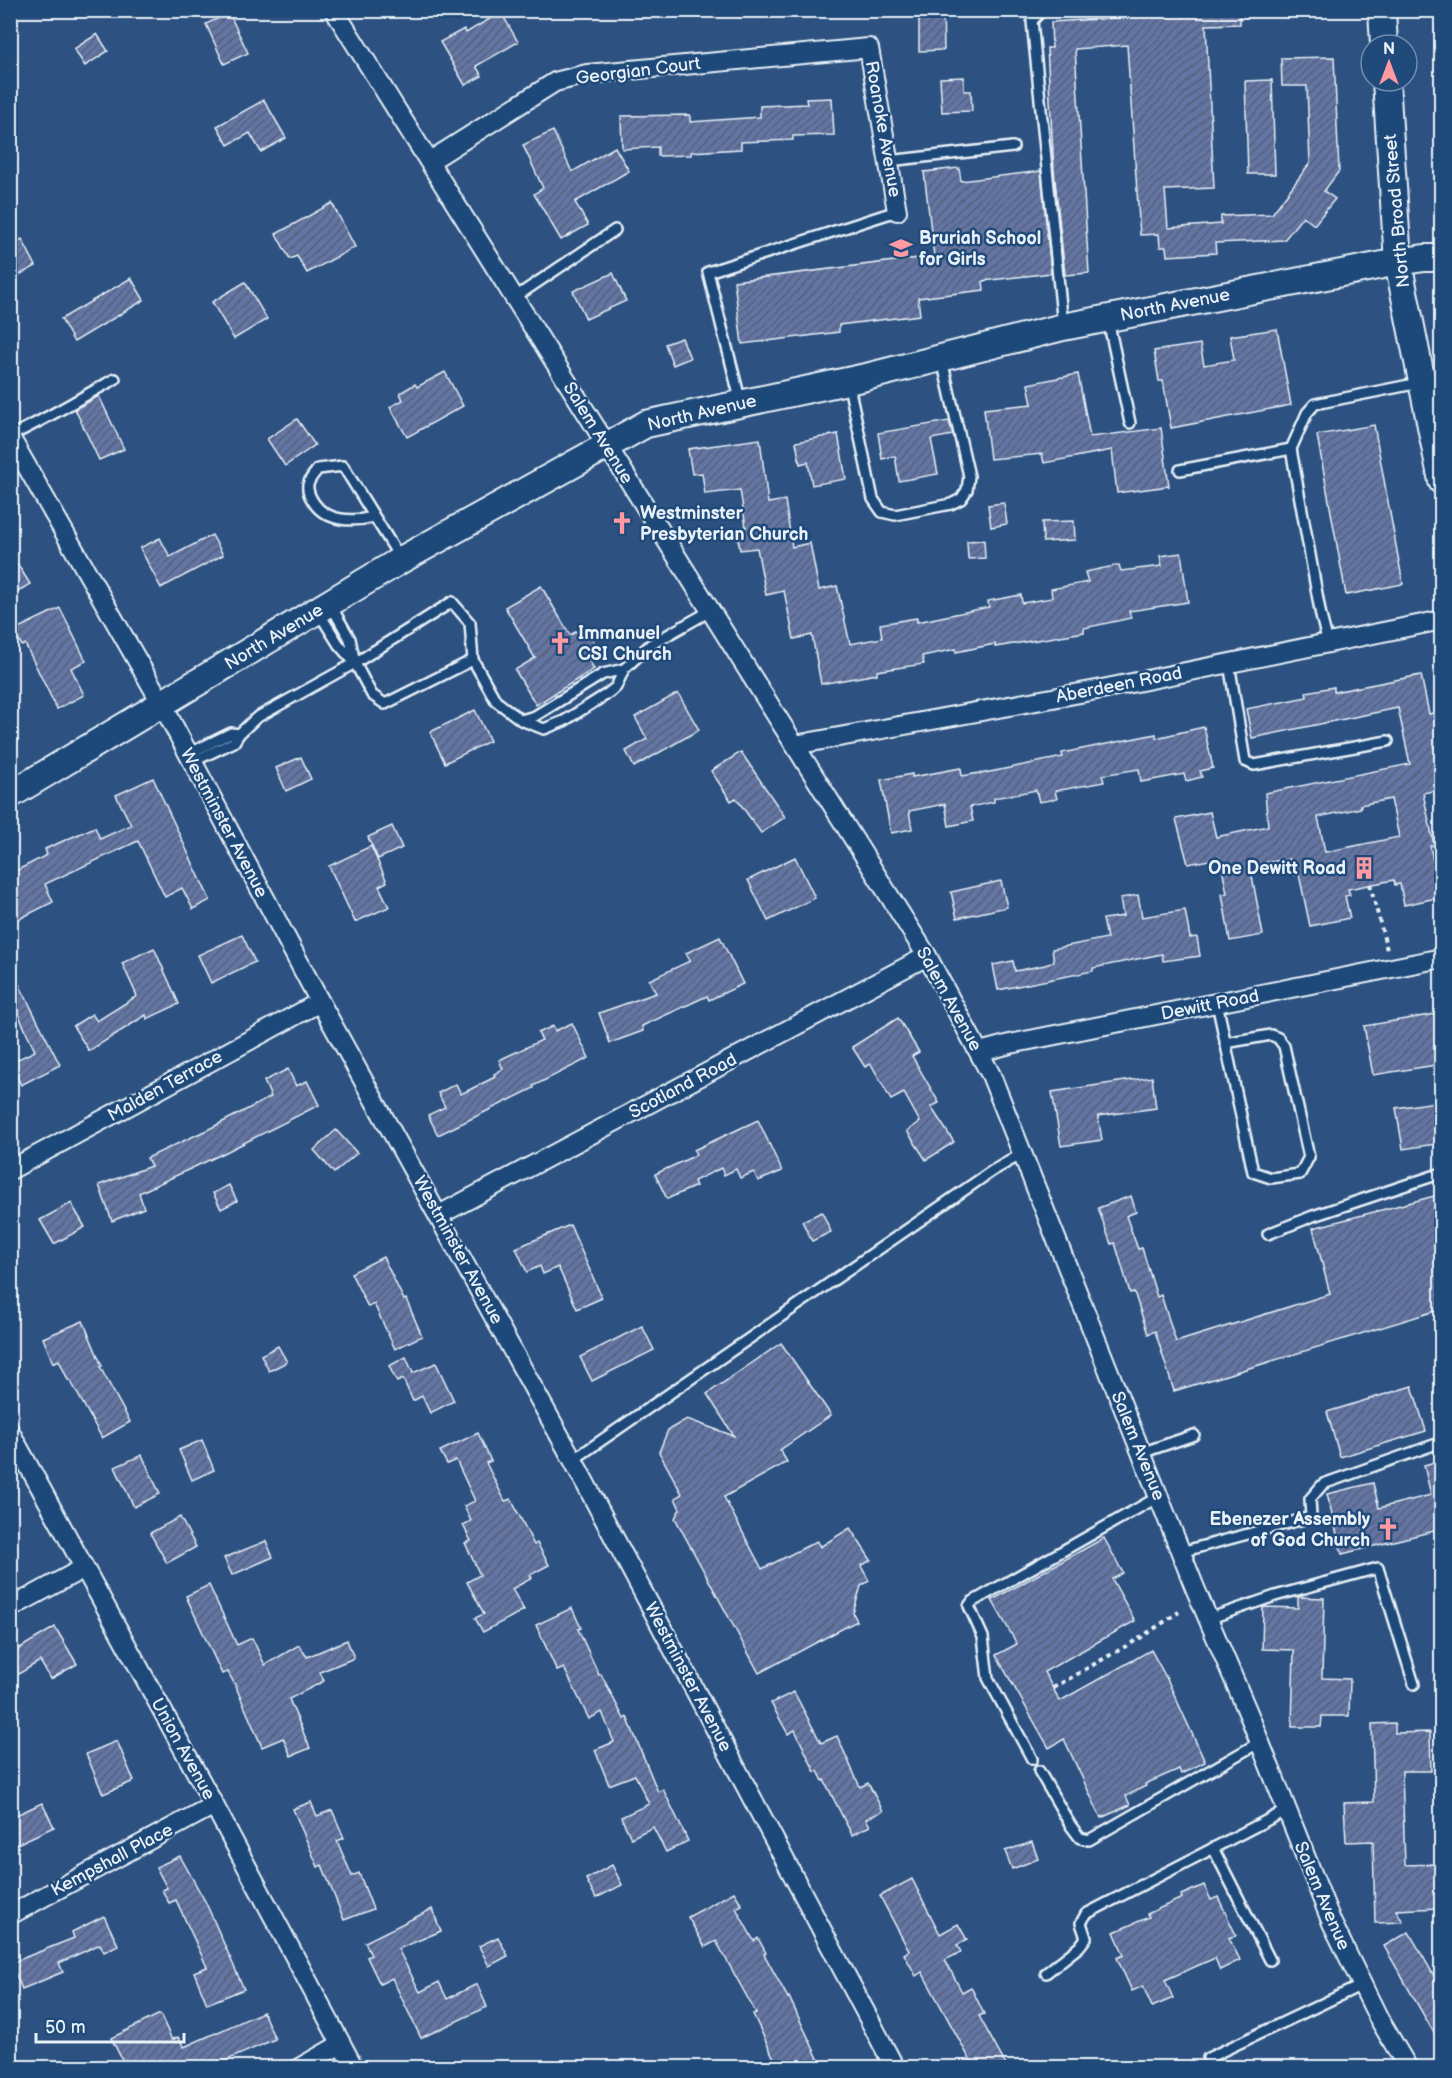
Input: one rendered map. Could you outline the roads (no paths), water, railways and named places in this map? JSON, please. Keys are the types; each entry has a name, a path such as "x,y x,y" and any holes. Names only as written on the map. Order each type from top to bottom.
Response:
{"main road":[{"path":"1382,10 1383,33"},
{"name":"North Broad Street","path":"1387,93 1398,262 1442,481"},
{"name":"North Avenue","path":"10,795 401,560 646,424 848,381 1063,327 1398,262 1442,258"}],"street":[{"name":"Salem Avenue","path":"334,10 927,956 980,1052 1180,1552 1260,1742 1332,1923 1378,2017 1408,2067"},
{"name":"Georgian Court","path":"430,161 555,82 587,74 869,48"},
{"name":"Roanoke Avenue","path":"869,48 897,211"},
{"name":"Westminster Avenue","path":"10,436 162,704 320,1002 573,1460 895,2067"},
{"name":"Aberdeen Road","path":"795,745 1102,689 1442,620"},
{"name":"Scotland Road","path":"439,1215 927,956"},
{"name":"Dewitt Road","path":"980,1052 1010,1044 1442,958"},
{"name":"Malden Terrace","path":"10,1170 320,1002"},
{"name":"Union Avenue","path":"10,1432 354,2067"},
{"path":"10,1608 84,1568"},
{"name":"Kempshall Place","path":"10,1915 214,1805"},
{"path":"299,2067 341,2044"}],"lane":[{"path":"1042,10 1032,21 1063,327"},
{"path":"888,161 1013,147"},
{"path":"741,404 708,272 897,211"},
{"path":"514,298 615,230"},
{"path":"1107,318 1130,423"},
{"path":"848,381 873,499 882,512 895,514 951,504 961,499 967,490 969,476 942,358"},
{"path":"10,436 40,422 115,379"},
{"path":"1328,643 1321,616 1291,449 1307,413 1316,404 1422,382"},
{"path":"1179,470 1291,449"},
{"path":"374,517 350,520 321,512 309,495 308,485 318,469 343,466 401,560"},
{"path":"190,758 234,742 256,718 356,663 437,610 452,603 470,623 473,660 496,701 520,720 544,729 564,721 616,687 624,669 650,645 710,611"},
{"path":"323,607 339,645 356,663"},
{"path":"323,607 350,639 356,663 372,695 385,704 473,660"},
{"path":"1229,663 1245,761 1254,765 1388,741"},
{"path":"520,720 535,716 603,674 624,669"},
{"path":"1217,1004 1225,1043 1253,1172 1270,1178 1300,1174 1309,1157 1284,1046 1278,1038 1271,1035 1225,1043"},
{"path":"573,1460 992,1171 1022,1154"},
{"path":"1268,1234 1313,1216 1442,1173"},
{"path":"1141,1453 1194,1435"},
{"path":"1180,1552 1311,1517 1310,1499 1323,1484 1442,1442"},
{"path":"1032,1759 988,1678 983,1637 969,1606 972,1602 1158,1497"},
{"path":"1208,1619 1275,1596 1378,1568 1414,1684"},
{"path":"1039,1771 1071,1826 1080,1838 1089,1840 1260,1742"},
{"path":"1046,1973 1079,1947 1086,1938 1082,1923 1086,1914 1287,1810"},
{"path":"1213,1848 1270,1960"},
{"path":"1208,2058 1362,1985"}],"place":[{"name":"Bruriah School for Girls","path":"901,248"},
{"name":"Westminster Presbyterian Church","path":"622,523"},
{"name":"Immanuel CSI Church","path":"560,643"},
{"name":"One Dewitt Road","path":"1364,868"},
{"name":"Ebenezer Assembly of God Church","path":"1388,1529"}]}
